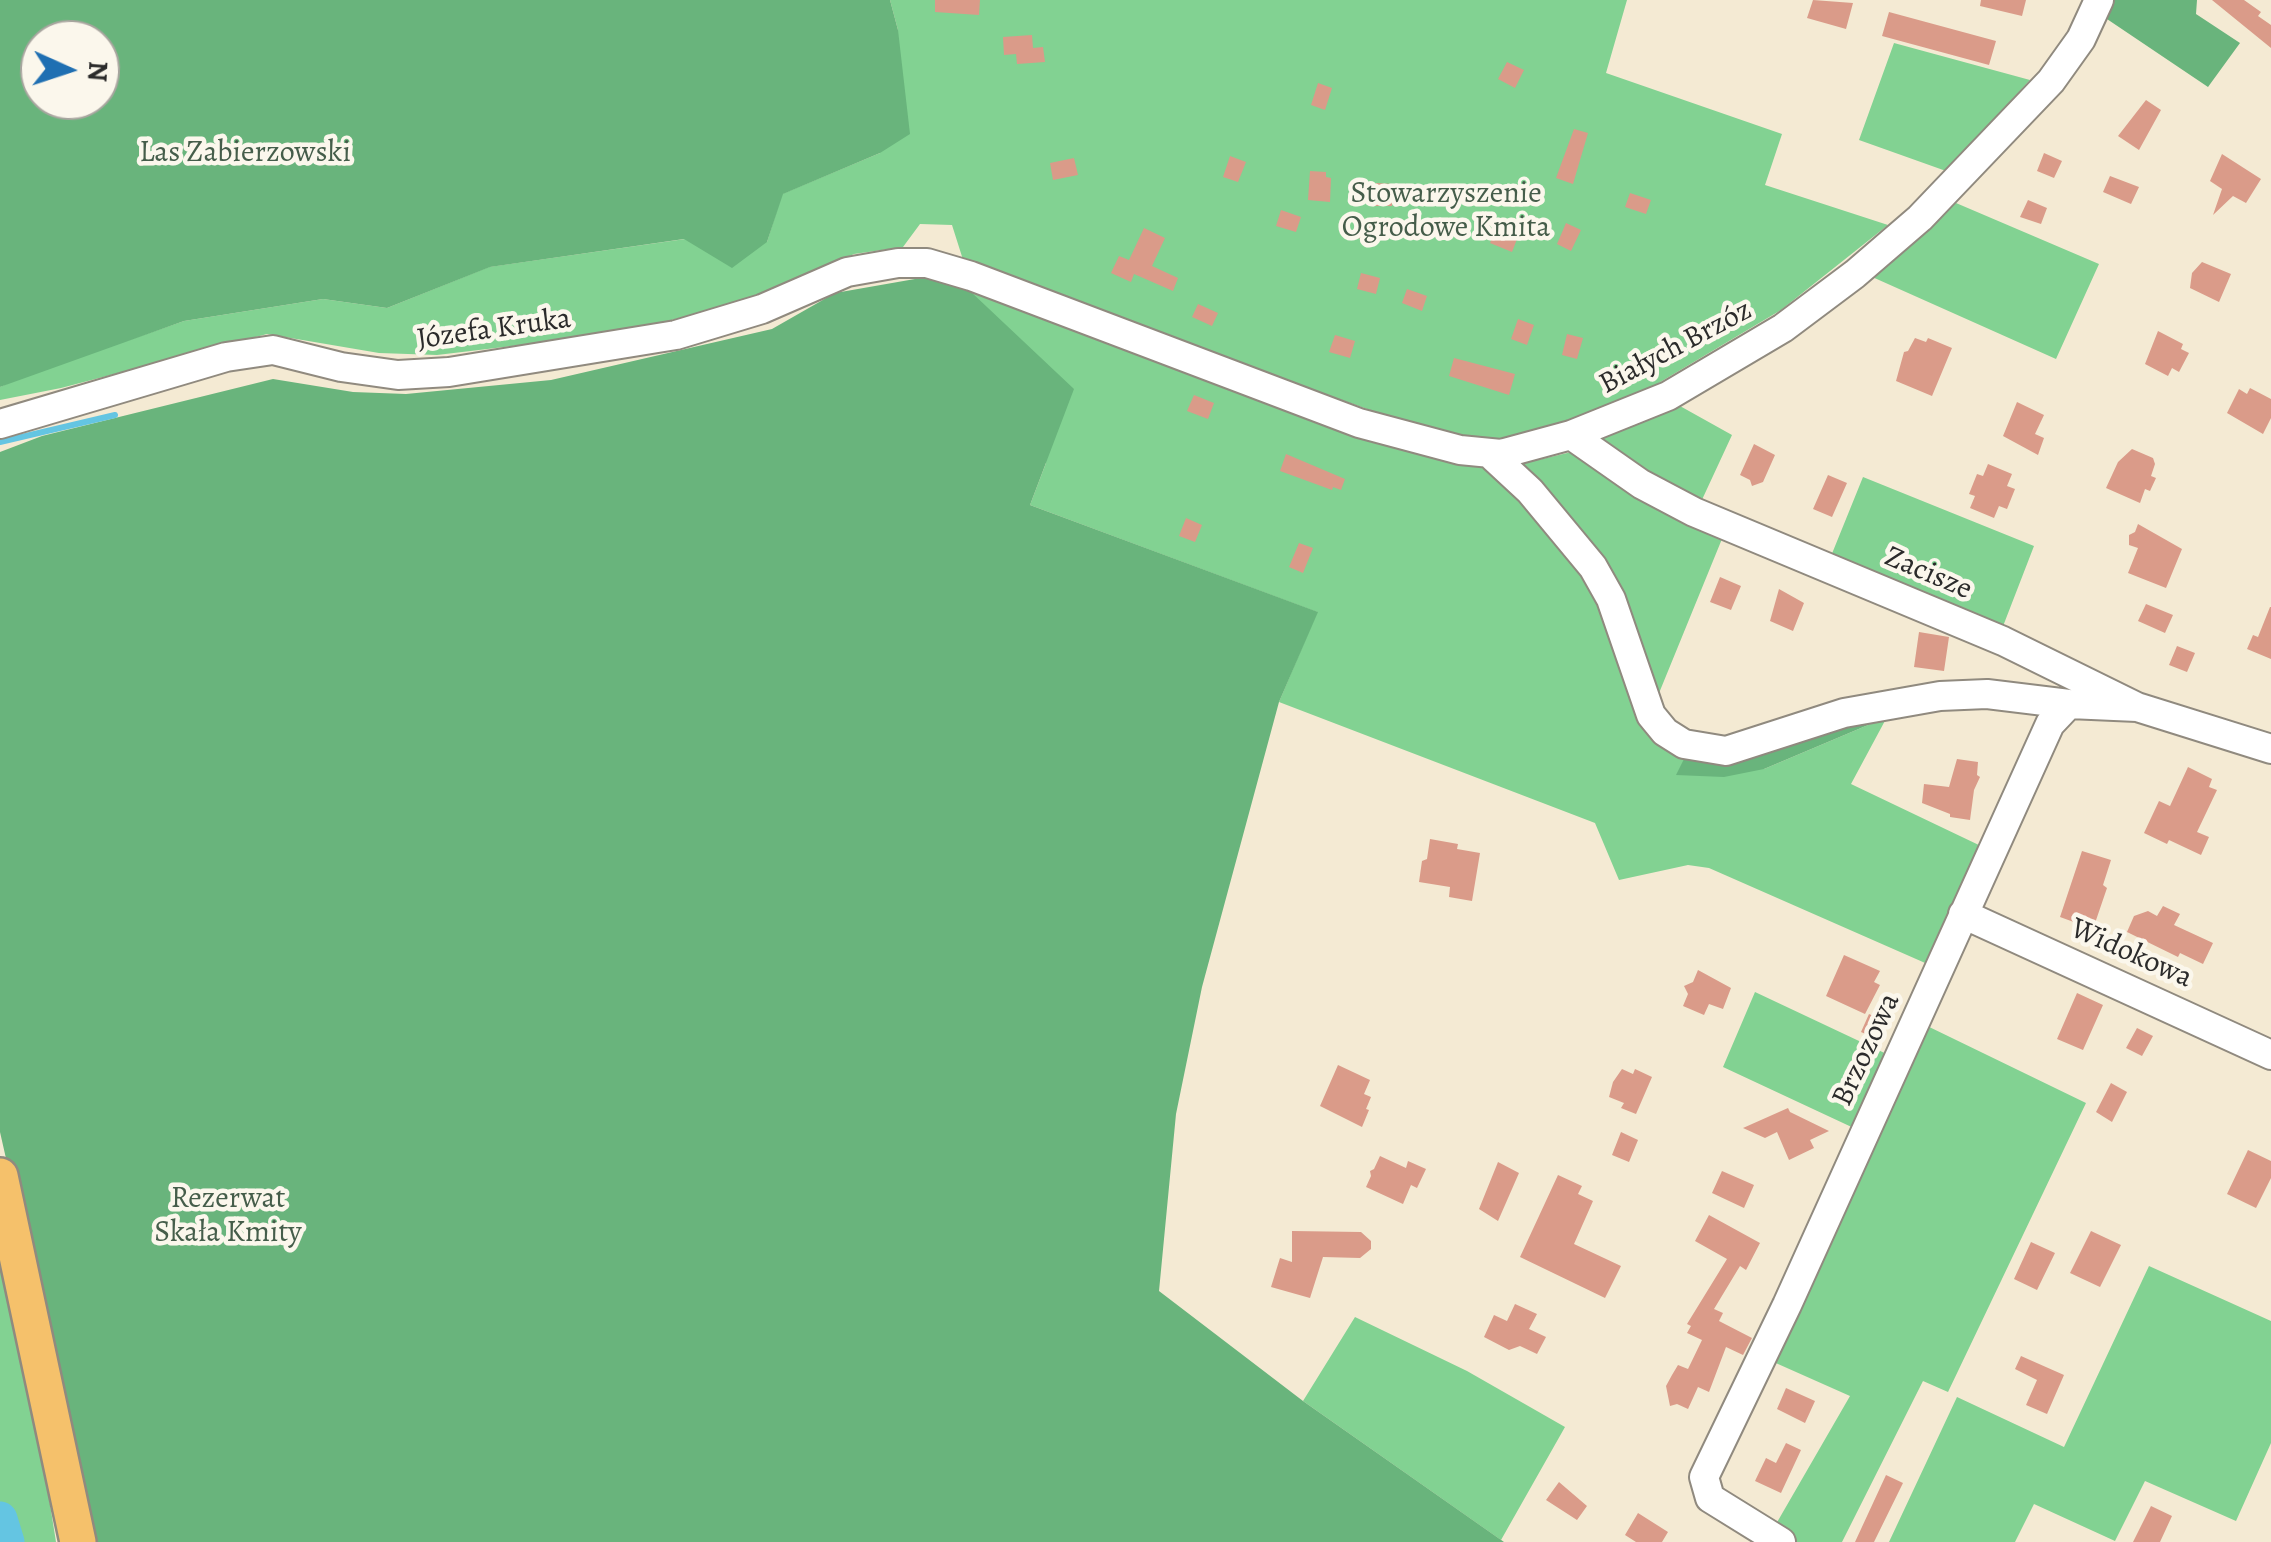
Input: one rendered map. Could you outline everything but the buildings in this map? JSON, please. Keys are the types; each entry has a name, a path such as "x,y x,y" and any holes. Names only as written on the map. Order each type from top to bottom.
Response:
{"main road":[{"path":"0,1176 78,1542"}],"street":[{"name":"Białych Brzóz","path":"936,266 1154,343 1359,422 1460,450 1501,454 1571,435 1689,385 1783,328 1855,274 1920,218 2050,81 2081,39 2099,0"},
{"name":"Józefa Kruka","path":"0,424 226,357 274,350 342,367 398,375 449,372 676,335 762,308 848,272 898,262 936,266"},
{"name":"Zacisze","path":"1571,435 1642,484 1694,512 2003,641 2137,707 2271,748"},
{"path":"1489,453 1530,492 1593,567 1611,599 1650,716 1684,744 1726,751 1858,710 1940,696 2000,695 2137,707"},
{"name":"Brzozowa","path":"1781,1542 1710,1498 1704,1477 1787,1305 2050,724 2069,704"},
{"name":"Widokowa","path":"1963,914 2271,1055"}],"green space":[{"name":"Las Zabierzowski","path":"0,0 890,0 898,30 910,134 880,153 783,194 767,242 732,268 684,239 490,267 387,308 323,299 184,321 0,387"},
{"name":"Stowarzyszenie Ogrodowe Kmita","path":"890,0 1627,0 1606,73 1782,134 1765,185 1888,225 1781,310 1610,412 1497,442 1477,442 1384,415 965,266 952,225 920,224 903,247 854,254 771,293 668,321 546,342 437,355 379,353 267,334 0,400 0,387 22,377 184,321 323,299 387,308 489,267 685,239 767,242 782,194 880,153 898,30"},
{"path":"2106,0 2197,0 2196,14 2240,43 2208,87 2101,15"},
{"path":"1894,43 2030,80 1946,171 1859,140"},
{"path":"1956,203 2099,264 2056,359 1870,276"},
{"name":"Rezerwat Skała Kmity","path":"932,276 970,291 1074,389 1030,505 1318,612 1279,702 1202,987 1176,1114 1159,1291 1303,1401 1504,1542 93,1542 0,1132 0,452 42,436 273,379 353,392 406,394 551,380 772,329 835,293"},
{"path":"970,291 1377,442 1495,462 1538,460 1584,449 1724,534 1657,698 1665,720 1764,769 1887,717 1851,784 1983,847 1932,966 1709,868 1688,865 1619,880 1595,823 1279,702 1317,612 1030,505 1046,463"},
{"path":"1671,401 1732,435 1700,504 1607,456 1597,441"},
{"path":"1863,477 2034,546 2000,634 1829,561"},
{"path":"1887,717 1764,769 1724,777 1676,775 1696,735 1717,740"},
{"path":"1755,992 1893,1057 1858,1130 1723,1067"},
{"path":"1919,1022 2086,1103 1948,1392 1923,1381 1842,1542 1790,1542 1772,1531 1850,1396 1769,1360"},
{"path":"0,1257 49,1498 56,1542 0,1542"},
{"path":"2149,1266 2271,1321 2271,1443 2236,1521 2145,1481 2115,1541 2034,1504 2015,1542 1889,1542 1957,1397 2064,1447"},
{"path":"1355,1317 1467,1371 1565,1427 1501,1540 1303,1401"}],"waterway":[{"path":"0,442 115,415"},
{"path":"0,1519 7,1542"}]}
